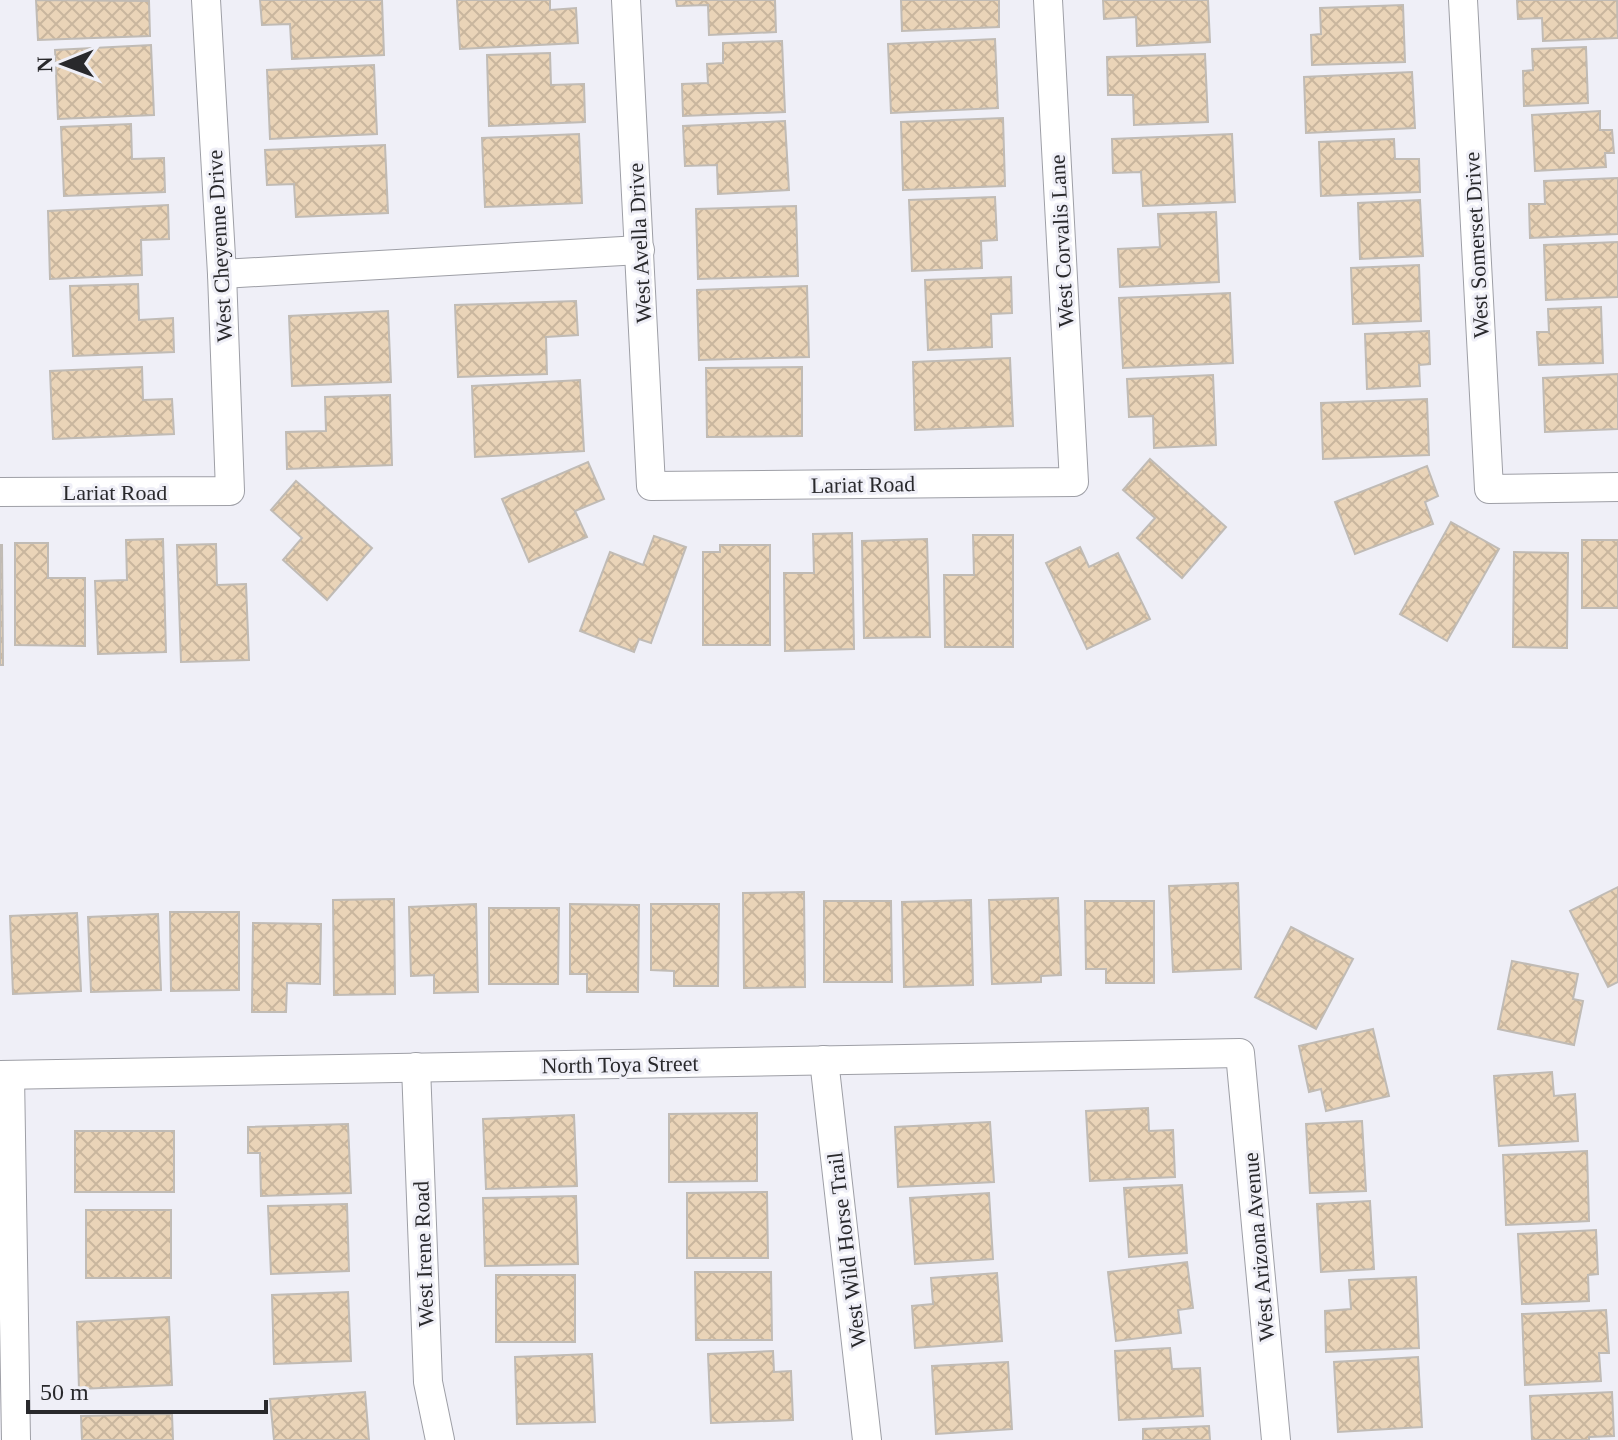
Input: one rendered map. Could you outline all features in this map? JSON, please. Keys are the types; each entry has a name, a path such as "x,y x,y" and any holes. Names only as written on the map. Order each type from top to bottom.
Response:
{"street":[{"name":"West Cheyenne Drive","path":"206,0 222,274 230,491"},
{"name":"West Avella Drive","path":"626,0 651,486"},
{"name":"West Corvalis Lane","path":"1048,0 1074,482"},
{"name":"West Somerset Drive","path":"1463,0 1489,489 1618,487"},
{"path":"222,274 640,250"},
{"name":"Lariat Road","path":"651,486 1074,482"},
{"name":"Lariat Road","path":"0,492 230,491"},
{"name":"North Toya Street","path":"5,1075 1240,1053"},
{"name":"West Arizona Avenue","path":"1240,1053 1276,1440"},
{"name":"West Wild Horse Trail","path":"824,1060 867,1440"},
{"name":"West Irene Road","path":"416,1067 428,1382 440,1440"},
{"path":"5,1075 16,1440"}],"building":[{"path":"36,0 149,1 150,36 38,40"},
{"path":"260,0 382,0 384,55 292,59 290,24 262,25"},
{"path":"457,0 550,0 550,10 576,8 578,43 460,49"},
{"path":"676,0 775,0 776,32 709,35 708,5 677,6"},
{"path":"901,0 999,0 999,27 902,31"},
{"path":"1103,0 1208,0 1210,42 1137,46 1136,17 1104,19"},
{"path":"1517,0 1617,0 1618,38 1543,41 1542,18 1518,19"},
{"path":"1403,5 1405,62 1312,65 1311,35 1321,34 1320,8"},
{"path":"995,39 998,108 891,113 888,44"},
{"path":"782,41 785,112 683,116 682,84 708,83 707,64 723,63 723,43"},
{"path":"151,45 154,115 58,119 55,50"},
{"path":"1586,47 1588,103 1524,106 1523,71 1533,70 1532,49"},
{"path":"550,53 551,85 584,84 585,122 489,126 487,55"},
{"path":"1205,54 1208,122 1134,125 1133,95 1108,95 1107,57"},
{"path":"374,65 377,134 270,139 267,70"},
{"path":"1412,72 1415,128 1306,133 1304,77"},
{"path":"1600,111 1600,130 1612,130 1614,153 1605,153 1606,167 1535,171 1532,115"},
{"path":"1003,118 1005,186 903,190 901,122"},
{"path":"785,121 789,190 718,194 717,165 685,166 683,126"},
{"path":"131,124 132,159 164,158 165,192 64,196 61,127"},
{"path":"579,134 582,203 485,207 482,138"},
{"path":"1232,134 1235,202 1143,206 1141,172 1113,173 1112,139"},
{"path":"1394,139 1395,159 1419,159 1420,192 1321,196 1319,142"},
{"path":"385,145 388,213 296,217 294,184 267,185 265,150"},
{"path":"1618,178 1618,234 1530,238 1529,204 1545,204 1544,181"},
{"path":"995,197 997,240 981,241 982,268 912,271 909,200"},
{"path":"1420,200 1423,256 1360,259 1358,203"},
{"path":"168,205 169,239 141,240 142,275 50,279 48,211"},
{"path":"796,206 798,276 698,279 696,209"},
{"path":"1216,212 1219,282 1120,287 1118,249 1160,247 1158,214"},
{"path":"1618,242 1618,297 1546,300 1544,245"},
{"path":"1419,265 1421,321 1353,324 1351,268"},
{"path":"1011,277 1012,313 991,314 992,347 928,350 925,280"},
{"path":"138,284 139,320 173,318 174,352 73,356 70,286"},
{"path":"807,286 809,357 699,360 697,290"},
{"path":"1230,293 1233,363 1123,368 1119,298"},
{"path":"576,301 578,335 546,337 547,374 458,377 455,305"},
{"path":"1601,307 1603,363 1539,365 1537,332 1549,332 1548,309"},
{"path":"388,311 391,382 292,386 289,316"},
{"path":"1429,331 1430,364 1419,365 1420,386 1367,389 1365,334"},
{"path":"1010,358 1013,426 915,430 913,362"},
{"path":"142,367 143,400 172,399 174,434 53,439 50,371"},
{"path":"802,367 802,436 707,437 706,368"},
{"path":"1618,374 1618,429 1545,432 1543,378"},
{"path":"1213,375 1216,445 1154,448 1153,416 1129,417 1127,379"},
{"path":"580,380 584,451 475,457 472,386"},
{"path":"390,395 392,465 287,469 286,432 326,431 325,397"},
{"path":"1427,399 1429,455 1323,459 1321,403"},
{"path":"1150,459 1226,527 1182,578 1137,538 1155,518 1123,490"},
{"path":"588,462 604,499 575,511 587,537 529,562 502,499"},
{"path":"1427,466 1438,496 1425,502 1433,524 1355,554 1335,502"},
{"path":"296,481 372,548 327,600 283,560 302,538 271,510"},
{"path":"1451,522 1499,549 1447,641 1400,614"},
{"path":"852,533 854,649 785,651 784,573 814,573 813,534"},
{"path":"973,535 1013,535 1013,647 945,647 944,575 974,575"},
{"path":"654,536 686,547 651,643 639,639 634,652 580,631 610,552 643,565"},
{"path":"163,539 166,652 98,654 95,581 127,580 126,540"},
{"path":"927,539 930,637 864,638 862,541"},
{"path":"1582,540 1618,540 1618,608 1582,608"},
{"path":"15,543 48,543 48,578 85,578 85,646 15,645"},
{"path":"216,544 217,585 246,584 249,660 181,662 177,545"},
{"path":"2,545 3,665 0,665"},
{"path":"720,545 770,545 770,645 703,645 703,552 720,552"},
{"path":"1080,547 1089,567 1118,553 1150,619 1087,649 1046,563"},
{"path":"1514,552 1568,553 1567,648 1513,647"},
{"path":"1238,883 1241,969 1173,972 1169,886"},
{"path":"1618,887 1618,982 1608,987 1570,911"},
{"path":"804,892 805,987 744,988 743,893"},
{"path":"1058,898 1061,975 1041,976 1041,982 992,984 989,900"},
{"path":"394,899 395,994 334,995 333,900"},
{"path":"971,900 973,985 904,987 902,902"},
{"path":"824,901 891,901 892,982 824,982"},
{"path":"1085,901 1154,901 1154,983 1106,983 1106,969 1086,969"},
{"path":"476,904 478,992 434,993 434,975 411,976 409,907"},
{"path":"570,904 639,905 638,992 587,992 587,974 570,974"},
{"path":"651,904 719,904 718,986 674,986 674,971 651,970"},
{"path":"489,908 559,908 558,984 489,984"},
{"path":"170,912 239,912 239,990 171,991"},
{"path":"77,913 81,991 13,994 10,916"},
{"path":"158,914 161,990 91,992 88,917"},
{"path":"253,923 321,924 320,984 287,983 286,1012 252,1012"},
{"path":"1291,927 1353,959 1316,1029 1255,997"},
{"path":"1512,961 1578,974 1573,999 1583,1001 1574,1045 1498,1029"},
{"path":"1373,1029 1389,1096 1326,1111 1321,1089 1309,1092 1299,1046"},
{"path":"1552,1072 1554,1096 1575,1094 1578,1141 1499,1146 1494,1076"},
{"path":"1148,1108 1149,1131 1173,1130 1175,1177 1090,1181 1086,1111"},
{"path":"757,1113 757,1181 669,1182 669,1114"},
{"path":"574,1115 577,1186 486,1189 483,1119"},
{"path":"1362,1121 1366,1191 1310,1193 1306,1124"},
{"path":"990,1122 994,1182 898,1187 895,1127"},
{"path":"348,1124 351,1193 261,1196 260,1153 248,1153 248,1127"},
{"path":"75,1131 174,1131 174,1192 75,1192"},
{"path":"1587,1151 1589,1221 1506,1225 1503,1155"},
{"path":"1182,1185 1187,1253 1129,1257 1124,1188"},
{"path":"767,1192 768,1258 687,1258 687,1193"},
{"path":"989,1193 993,1259 915,1264 910,1198"},
{"path":"576,1196 578,1264 485,1266 483,1198"},
{"path":"1370,1201 1374,1269 1321,1272 1317,1204"},
{"path":"347,1204 349,1271 271,1274 268,1206"},
{"path":"86,1210 171,1210 171,1278 86,1278"},
{"path":"1596,1230 1598,1274 1588,1275 1589,1301 1522,1304 1518,1234"},
{"path":"1187,1262 1193,1308 1178,1310 1181,1333 1116,1341 1108,1272"},
{"path":"695,1272 771,1272 772,1340 696,1340"},
{"path":"997,1273 1002,1341 915,1348 912,1306 933,1304 931,1278"},
{"path":"496,1275 575,1275 575,1342 496,1342"},
{"path":"1416,1277 1419,1348 1326,1352 1325,1311 1351,1309 1349,1280"},
{"path":"348,1292 351,1361 274,1364 272,1295"},
{"path":"1606,1310 1609,1353 1599,1353 1601,1381 1525,1385 1522,1314"},
{"path":"169,1317 172,1385 79,1389 77,1322"},
{"path":"1170,1348 1172,1369 1200,1368 1203,1416 1119,1420 1115,1351"},
{"path":"773,1351 774,1372 791,1371 793,1420 711,1423 708,1354"},
{"path":"592,1354 595,1422 517,1424 515,1357"},
{"path":"1418,1357 1422,1427 1338,1432 1334,1362"},
{"path":"1008,1362 1012,1429 936,1434 932,1366"},
{"path":"365,1392 369,1440 274,1440 270,1399"},
{"path":"1612,1392 1614,1436 1589,1437 1589,1440 1532,1440 1530,1396"},
{"path":"172,1414 173,1440 82,1440 81,1416"},
{"path":"1209,1426 1210,1440 1143,1440 1143,1429"}]}
